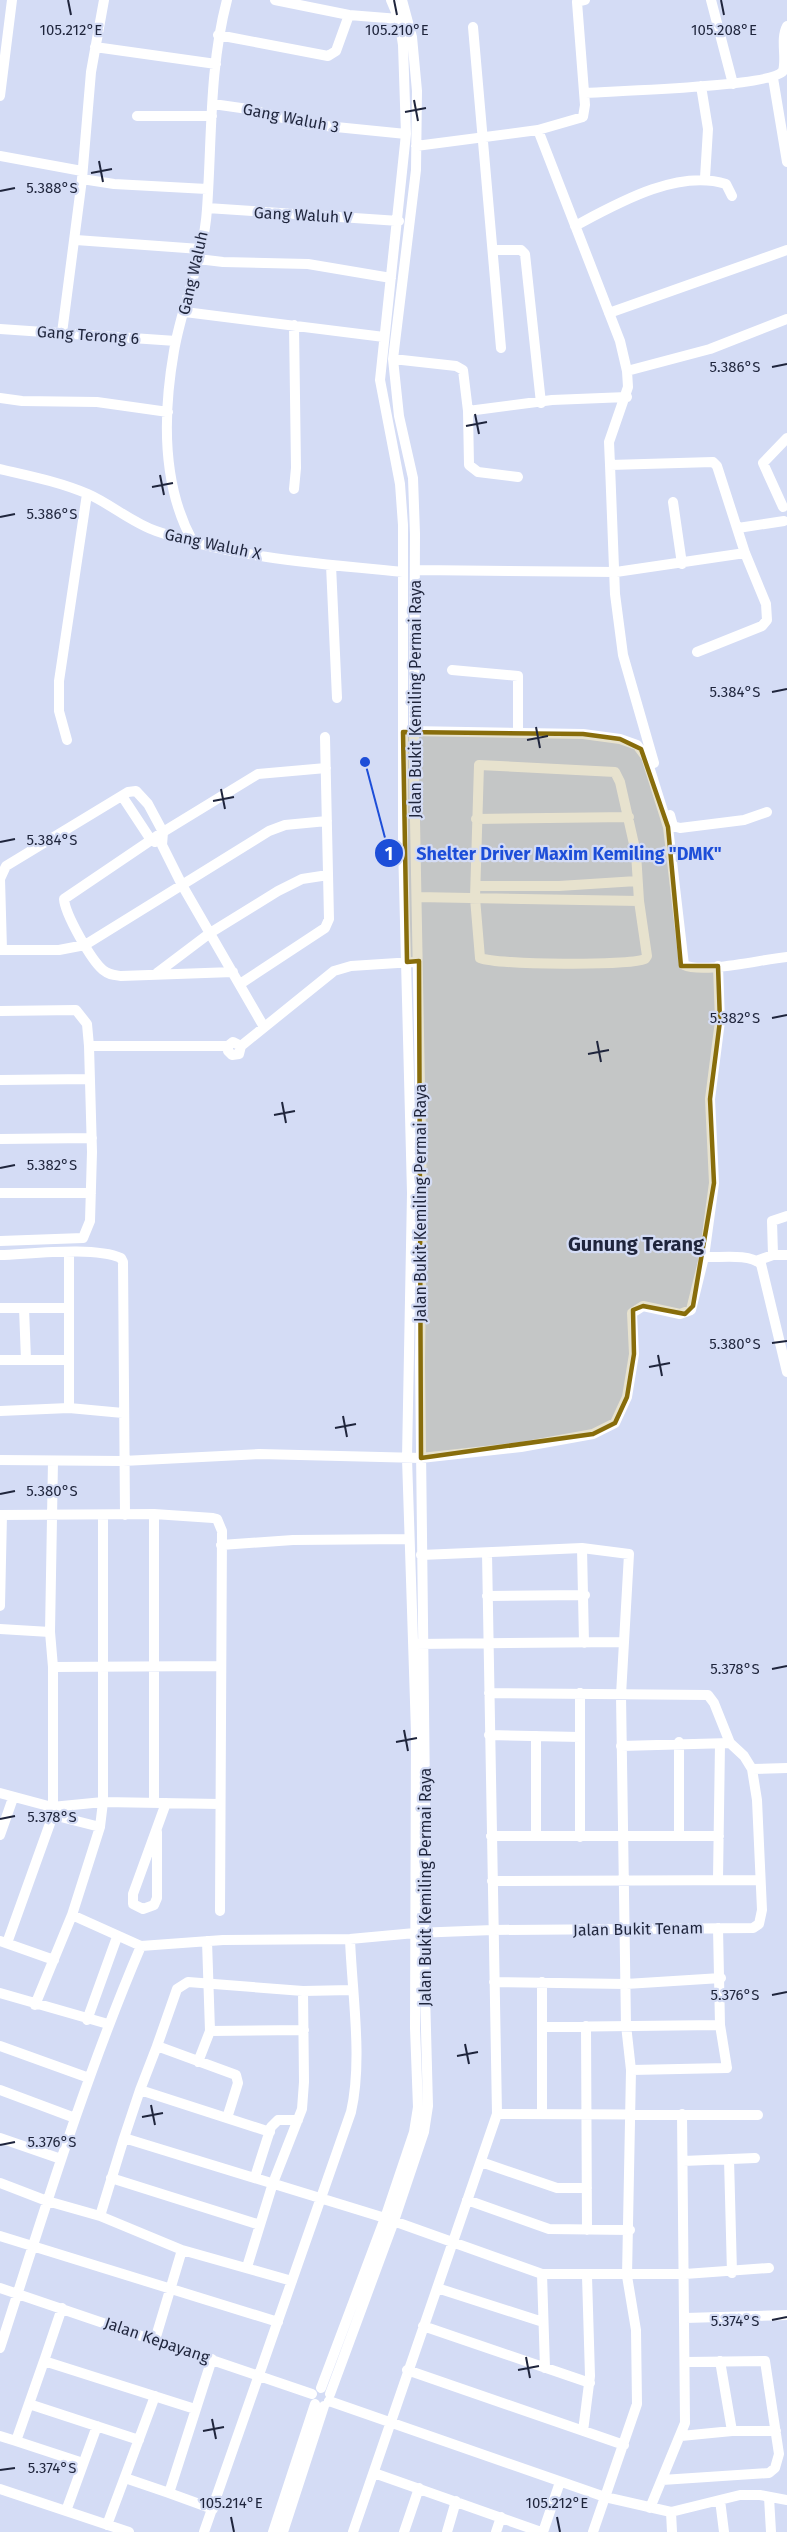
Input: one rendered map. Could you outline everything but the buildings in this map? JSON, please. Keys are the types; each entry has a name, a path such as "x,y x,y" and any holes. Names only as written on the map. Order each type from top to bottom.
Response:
{"street":[{"path":"0,96 3,28 12,0"},
{"path":"62,333 76,240 95,47 104,0"},
{"name":"Gang Waluh","path":"193,542 179,517 170,479 168,412 177,341 199,254 207,208 218,35 227,0"},
{"path":"275,0 349,15 399,19"},
{"name":"Jalan Bukit Kemiling Permai Raya","path":"322,2398 389,2220 414,2132 418,2107 420,1932 416,1732 421,1555 422,1194 414,730 416,570 413,478 393,381 393,359 416,170 416,146 399,19 391,0"},
{"name":"Jalan Bukit Kemiling Permai Raya","path":"402,0 412,37 411,113 406,134 399,221 380,380 400,484 403,572 403,732 412,1193 407,1458 409,1539 418,1644"},
{"path":"416,146 538,130 583,117 584,93 577,2 585,0"},
{"path":"711,0 733,84"},
{"path":"218,35 328,56 336,51 349,15"},
{"path":"584,93 733,84 773,78 783,71 784,37 787,26"},
{"path":"473,27 501,348"},
{"path":"95,47 216,64"},
{"path":"773,78 787,162"},
{"path":"701,86 708,129 705,178"},
{"name":"Gang Waluh 3","path":"137,116 248,109 306,124 406,134"},
{"path":"538,130 620,341 627,371 627,396 609,442 616,572 615,594 623,654 673,826 691,828 744,820 767,812"},
{"path":"0,156 114,184 207,189"},
{"path":"575,226 618,204 683,182 705,178 726,184 732,196"},
{"name":"Gang Waluh V","path":"207,208 399,221"},
{"path":"76,240 199,254 223,262 308,264 391,278"},
{"path":"494,250 521,250 525,254 541,403"},
{"path":"609,313 787,250"},
{"path":"185,312 384,337"},
{"path":"627,371 710,349 787,319"},
{"path":"294,325 296,468 294,489"},
{"name":"Gang Terong 6","path":"0,329 177,341"},
{"path":"393,359 456,366 463,370 468,411 469,465 478,472 518,477"},
{"path":"468,411 627,396"},
{"path":"0,398 22,401 97,402 168,412"},
{"path":"390,434 402,432"},
{"path":"783,507 763,464 787,438"},
{"path":"610,465 713,462 717,466 745,553 766,604 767,620 762,626 697,652"},
{"name":"Gang Waluh X","path":"0,469 43,478 87,494 153,531 193,542 331,565 403,572"},
{"path":"67,740 59,711 59,681 87,494"},
{"path":"673,502 682,564"},
{"path":"738,528 784,521"},
{"path":"416,570 616,572 745,553"},
{"path":"331,565 337,698"},
{"path":"452,670 518,676 518,732"},
{"path":"403,732 414,730 518,732 620,739 641,749 668,827 678,908 681,962 687,967 718,966 787,957"},
{"path":"240,984 325,928 329,919 325,737"},
{"path":"479,765 615,772 620,782 636,853 639,901 647,956 642,961 519,964 480,958 475,898 476,819 479,765"},
{"path":"233,972 111,975 101,969 85,945 64,898 163,832 258,774 326,768"},
{"path":"264,1027 182,885 162,845 163,832 140,794 133,790 6,866 0,879 1,950 60,950 85,945 182,885 269,831 285,825 327,821"},
{"path":"122,796 151,840 162,845"},
{"path":"476,819 629,817"},
{"path":"157,973 210,933 286,887 302,879 328,875"},
{"path":"476,886 559,886 637,881"},
{"path":"559,886 560,902"},
{"path":"417,897 560,902 639,901"},
{"path":"89,1046 228,1046 229,1053 234,1056 240,1053 241,1046 334,971 351,966 419,961"},
{"path":"0,1460 123,1461 259,1454 421,1458 521,1447 593,1434 615,1424 627,1397 634,1354 632,1313 643,1306 680,1314 690,1310 704,1257 714,1183 710,1099 720,1021 718,966"},
{"path":"0,1011 76,1010 87,1024 92,1138 90,1221 82,1238 0,1241"},
{"path":"0,1080 90,1079"},
{"path":"0,1140 92,1138"},
{"path":"0,1193 91,1193"},
{"path":"773,1255 772,1221 787,1216"},
{"path":"69,1253 69,1408"},
{"path":"0,1255 69,1253 113,1255 123,1262 125,1515"},
{"path":"704,1257 756,1261 773,1255 787,1255"},
{"path":"756,1261 762,1268 787,1372"},
{"path":"0,1308 68,1308"},
{"path":"24,1308 26,1360"},
{"path":"0,1360 68,1360"},
{"path":"0,1411 69,1408 123,1413"},
{"path":"53,1461 50,1632 53,1667 52,1811 4,1942 54,1960"},
{"path":"154,1514 154,1802"},
{"path":"0,1606 1,1515 154,1514 217,1519 222,1531 220,1911"},
{"path":"35,2005 72,1915 100,1827 103,1802 103,1515"},
{"path":"221,1545 293,1540 409,1539"},
{"path":"421,1555 487,1554 582,1548 629,1554 627,1609 622,1642 622,1880 626,2025 631,2070 630,2230 627,2276 636,2330 637,2404 593,2532"},
{"path":"582,1548 585,1594 584,1642"},
{"path":"352,2532 392,2423 407,2370 497,2114 487,1554"},
{"path":"487,1596 585,1594"},
{"path":"0,1629 50,1632"},
{"path":"418,1644 622,1642"},
{"path":"53,1667 220,1666"},
{"path":"489,1693 708,1695 718,1711 725,1743 718,1879"},
{"path":"580,1693 580,1837"},
{"path":"489,1736 580,1737"},
{"path":"536,1736 536,1836"},
{"path":"621,1746 679,1742 725,1743 737,1747 752,1769 787,1768"},
{"path":"679,1742 679,1836"},
{"name":"Jalan Bukit Tenam","path":"141,1946 207,1941 350,1939 420,1932 750,1928 759,1924 762,1910 752,1769"},
{"path":"0,1793 100,1827"},
{"path":"0,1835 13,1798"},
{"path":"52,1811 103,1802 220,1804"},
{"path":"157,1832 157,1898 154,1905 143,1909 134,1906 132,1899 141,1867 157,1832 166,1803"},
{"path":"491,1836 719,1836"},
{"path":"492,1881 760,1880"},
{"path":"0,2348 88,2078 141,1946 72,1915"},
{"path":"631,2070 727,2068 720,2025 721,1978 718,1928"},
{"path":"87,2020 117,1936"},
{"path":"204,2532 260,2376 355,2095 350,1939"},
{"path":"198,2062 210,2031 207,1941"},
{"path":"494,1982 626,1984 721,1978"},
{"path":"99,2216 140,2090 177,1989 188,1982 303,1991 352,1990"},
{"path":"542,1982 544,2027 542,2114"},
{"path":"247,2267 273,2183 302,2109 303,1991"},
{"path":"0,1993 87,2020 108,2024"},
{"path":"544,2027 720,2025"},
{"path":"586,2026 587,2230"},
{"path":"210,2031 304,2030"},
{"path":"0,2046 88,2078"},
{"path":"157,2046 237,2076 238,2083 227,2118"},
{"path":"140,2090 270,2132"},
{"path":"1,2095 75,2118"},
{"path":"497,2114 758,2115"},
{"path":"650,2508 686,2423 682,2114"},
{"path":"255,2177 270,2132 278,2120 298,2120"},
{"path":"124,2138 389,2220 542,2274 627,2276 732,2272 769,2268"},
{"path":"0,2139 61,2160"},
{"path":"683,2161 755,2158"},
{"path":"729,2159 732,2272"},
{"path":"481,2162 557,2188 587,2188"},
{"path":"111,2178 260,2225"},
{"path":"0,2182 47,2201 99,2216 182,2250 292,2281"},
{"path":"467,2200 549,2229 630,2230"},
{"path":"0,2236 278,2322"},
{"path":"155,2340 182,2250"},
{"path":"542,2274 545,2368"},
{"path":"583,2431 590,2383 587,2276"},
{"name":"Jalan Kepayang","path":"0,2288 212,2359 560,2482 605,2497 671,2512"},
{"path":"437,2288 543,2322"},
{"path":"16,2440 62,2308"},
{"path":"686,2318 787,2314"},
{"path":"423,2326 590,2383"},
{"path":"169,2493 212,2359"},
{"path":"44,2361 195,2409"},
{"path":"720,2361 732,2431"},
{"path":"662,2480 769,2472 775,2468 778,2454 765,2361 687,2362"},
{"path":"407,2370 624,2445"},
{"path":"107,2525 155,2396"},
{"path":"273,2532 322,2398"},
{"path":"284,2532 322,2398"},
{"path":"29,2404 139,2439"},
{"path":"66,2511 97,2426"},
{"path":"681,2436 732,2431 776,2431"},
{"path":"0,2436 83,2463"},
{"path":"374,2474 542,2532 560,2482"},
{"path":"125,2478 213,2509"},
{"path":"404,2532 419,2488"},
{"path":"0,2489 129,2532"},
{"path":"672,2532 671,2512 740,2495 787,2500"},
{"path":"769,2497 771,2532"},
{"path":"720,2500 723,2532"},
{"path":"447,2532 456,2501"},
{"path":"496,2532 501,2517"}],"highlighted area":[{"path":"403,732 583,734 620,739 641,749 668,827 681,966 718,966 720,1021 710,1099 714,1183 693,1306 685,1314 643,1306 633,1310 634,1354 627,1397 615,1423 593,1434 421,1458 419,961 407,962"}],"place":[{"name":"Shelter Driver Maxim Kemiling \"DMK\"","path":"365,762"}],"district":[{"name":"Gunung Terang","path":"636,1244"}]}
